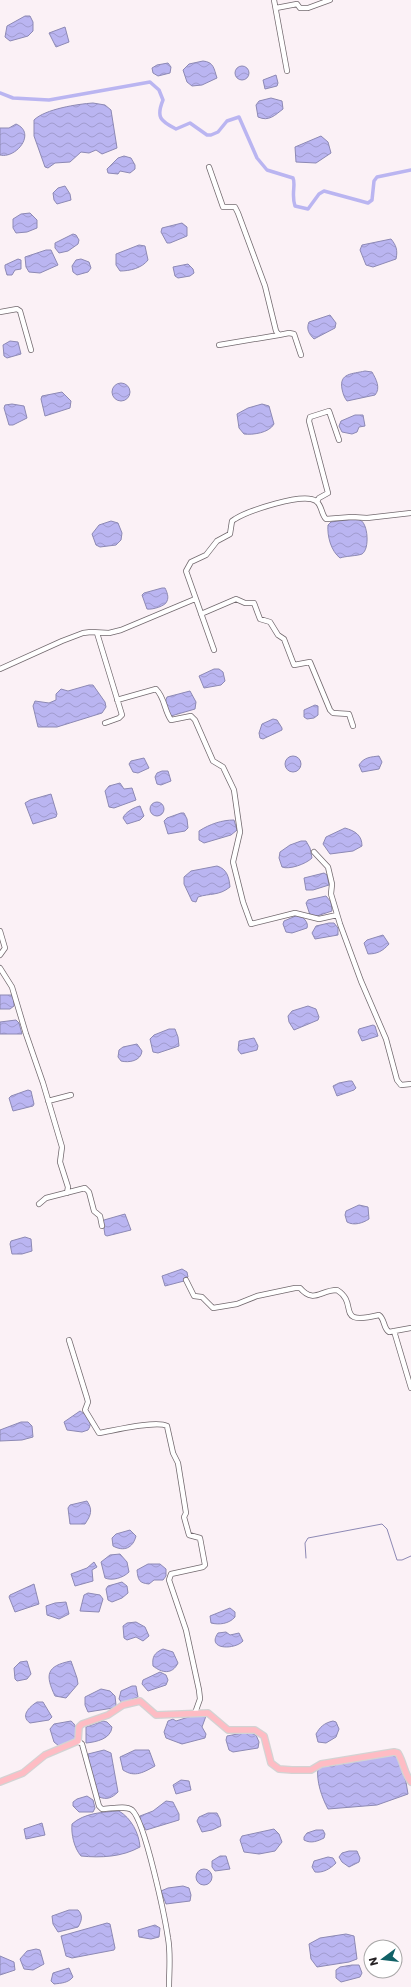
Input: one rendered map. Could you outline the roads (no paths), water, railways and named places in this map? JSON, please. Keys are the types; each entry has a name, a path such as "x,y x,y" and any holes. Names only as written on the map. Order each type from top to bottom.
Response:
{"main road":[{"path":"0,1782 23,1773 45,1755 78,1741 80,1727 82,1724 108,1715 119,1707 140,1701 156,1715 208,1713 228,1730 250,1729 261,1733 267,1744 271,1763 279,1769 311,1770 321,1764 394,1752 398,1753 401,1758 405,1774 411,1782"}],"street":[{"path":"274,0 287,71"},
{"path":"276,8 297,4 300,8 308,8 330,0"},
{"path":"209,167 223,207 235,208 238,212 265,286 276,330 279,335"},
{"path":"0,312 17,309 20,311 31,350"},
{"path":"219,345 289,333 294,334 301,355"},
{"path":"317,502 319,498 328,493 309,421 310,417 329,412 339,440"},
{"path":"214,650 186,571 187,566 191,562 209,552 217,541 228,536 232,521 234,519 256,509 283,502 309,499 317,502 326,519 352,517 368,518 411,513"},
{"path":"201,614 236,598 245,603 254,603 260,619 270,622 278,635 284,639 294,665 310,662 333,714 349,714 353,726"},
{"path":"0,669 83,633 109,633 121,630 195,599"},
{"path":"98,633 122,715 119,718 105,723"},
{"path":"117,700 156,689 161,694 166,714 171,720 191,716 195,720 213,761 223,767 234,790 240,832 233,856 233,862 243,902 251,924 295,913 319,919 337,915"},
{"path":"314,852 328,867 332,884 331,894 337,915 361,981 386,1039 397,1080 401,1085 411,1084"},
{"path":"0,930 5,948 0,955"},
{"path":"0,968 12,987 26,1034 38,1065 62,1146 60,1162 68,1187 67,1193"},
{"path":"48,1101 72,1095"},
{"path":"39,1204 46,1198 67,1193 79,1188 87,1190 94,1211 100,1216 102,1226"},
{"path":"186,1280 194,1296 202,1296 213,1308 237,1304 257,1296 295,1288 300,1288 307,1296 337,1290 344,1296 351,1316 355,1319 379,1315 382,1317 386,1330 394,1331 411,1328"},
{"path":"394,1331 411,1388"},
{"path":"69,1340 88,1402 85,1410 99,1433 141,1425 160,1424 167,1426 180,1475 186,1513 184,1517 188,1535 200,1538 205,1565 203,1567 171,1574 169,1580 186,1630 199,1690 200,1699 195,1713"},
{"path":"78,1741 82,1744 99,1806 102,1809 127,1807 133,1811 139,1823 147,1849 168,1938 170,1956 169,1987"}],"water":[{"path":"25,16 30,16 33,22 33,31 28,36 10,41 5,37 7,26"},
{"path":"65,27 69,42 56,47 49,33"},
{"path":"203,61 211,64 217,78 202,85 192,86 187,82 183,70 189,64"},
{"path":"168,63 171,67 170,73 158,76 153,73 152,68 157,65"},
{"path":"239,66 245,66 249,70 249,76 245,80 239,80 235,76 235,70"},
{"path":"276,75 278,83 277,86 265,89 263,80"},
{"path":"271,98 282,101 283,109 269,118 265,119 258,117 256,105 259,101"},
{"path":"93,103 105,105 111,110 117,148 102,154 96,150 89,153 81,152 70,162 55,163 48,168 45,167 34,136 34,120 39,116 54,110"},
{"path":"16,124 22,128 25,133 22,144 12,153 0,155 0,128 9,128"},
{"path":"321,136 328,142 331,153 316,163 296,162 295,147"},
{"path":"124,156 131,158 135,165 135,169 130,173 120,171 118,174 108,173 107,169 118,158"},
{"path":"65,186 70,194 71,200 57,204 54,200 53,193 58,188"},
{"path":"30,213 37,220 37,228 27,232 16,233 13,228 13,219 21,214"},
{"path":"182,223 187,227 187,236 167,243 161,232 162,228"},
{"path":"73,234 76,235 79,240 78,244 68,251 59,253 55,248 55,243"},
{"path":"391,239 396,248 396,259 373,267 366,265 360,250 362,245"},
{"path":"139,245 145,246 148,260 136,268 120,271 116,265 116,254"},
{"path":"46,250 51,250 58,265 40,273 29,272 26,267 25,257"},
{"path":"18,259 21,260 21,269 15,270 12,275 7,275 5,265"},
{"path":"81,259 89,262 91,268 88,272 77,275 73,272 72,266 76,260"},
{"path":"188,264 193,269 194,273 190,276 178,278 175,276 173,267"},
{"path":"330,315 336,323 335,328 314,339 308,331 309,322"},
{"path":"10,341 18,342 21,354 7,358 4,356 3,345"},
{"path":"365,371 372,372 374,375 378,386 377,392 375,395 347,401 342,391 342,380 348,375"},
{"path":"121,383 127,386 130,392 127,398 121,401 115,398 112,392 115,386"},
{"path":"62,392 71,401 70,408 45,416 41,399 42,396"},
{"path":"12,404 24,406 27,418 13,425 9,425 4,408 5,405"},
{"path":"262,404 269,406 274,424 268,430 256,434 244,434 239,428 237,414 248,408"},
{"path":"355,415 363,415 365,426 359,427 357,432 352,434 342,432 339,426 341,421"},
{"path":"354,519 360,520 365,526 367,542 365,551 362,554 340,558 330,543 328,525 331,522"},
{"path":"111,521 118,523 122,533 121,540 116,545 100,547 96,545 92,534 99,525"},
{"path":"165,588 167,593 168,599 166,603 152,609 147,609 142,595 144,593"},
{"path":"214,669 219,669 223,672 225,681 221,685 204,688 199,676"},
{"path":"93,685 105,702 106,707 102,713 57,727 38,727 33,706 35,701 49,703 56,700 56,694 61,689 68,691"},
{"path":"190,691 196,702 195,709 171,716 166,707 167,697"},
{"path":"315,705 318,706 318,715 314,718 307,719 304,717 304,710"},
{"path":"273,719 277,720 282,730 263,739 260,738 259,733 262,724"},
{"path":"293,756 299,758 301,764 299,770 293,772 287,770 285,764 287,758"},
{"path":"379,756 382,762 379,769 362,772 359,765 363,760"},
{"path":"144,758 149,768 138,773 133,772 129,764 131,761"},
{"path":"168,771 171,781 161,785 157,784 155,777 157,773"},
{"path":"120,783 124,789 132,788 136,800 114,808 109,807 105,791 109,786"},
{"path":"51,794 57,814 56,817 33,824 25,803"},
{"path":"154,802 160,802 164,806 164,812 160,816 154,816 150,812 150,806"},
{"path":"140,806 144,816 140,820 127,824 123,818 124,816 130,810"},
{"path":"184,813 187,819 188,828 185,831 168,834 164,821 167,818"},
{"path":"234,820 237,830 231,835 204,843 199,840 199,831 212,824"},
{"path":"345,828 359,836 362,846 353,851 330,854 323,844 326,837"},
{"path":"301,841 306,841 310,848 312,858 297,866 289,868 282,867 279,858 280,852 290,845"},
{"path":"217,866 223,869 227,874 230,887 222,892 198,897 196,902 192,901 184,884 184,877 191,871"},
{"path":"324,873 327,875 329,885 313,890 306,890 304,878"},
{"path":"326,896 331,902 332,911 314,917 310,915 306,903 308,900"},
{"path":"298,915 305,920 307,928 292,933 286,932 283,924 284,921"},
{"path":"334,923 338,928 338,935 315,939 312,933 316,926"},
{"path":"383,935 389,944 380,952 368,954 364,943 367,940"},
{"path":"0,995 11,995 14,997 14,1006 10,1009 0,1009"},
{"path":"308,1006 316,1009 319,1017 318,1020 294,1030 289,1022 288,1016 292,1011"},
{"path":"16,1020 19,1023 22,1034 0,1034 0,1022"},
{"path":"373,1025 375,1026 378,1036 362,1041 358,1032 359,1029"},
{"path":"169,1029 175,1029 179,1046 158,1053 153,1052 150,1039 154,1035"},
{"path":"254,1038 258,1046 257,1050 241,1054 238,1050 239,1041"},
{"path":"137,1044 142,1051 139,1057 128,1062 121,1061 118,1057 119,1050 123,1047"},
{"path":"352,1081 356,1088 337,1096 333,1086"},
{"path":"28,1090 31,1091 34,1104 33,1106 13,1111 9,1098"},
{"path":"359,1205 368,1207 369,1219 358,1224 347,1222 345,1215 346,1211"},
{"path":"125,1214 131,1230 107,1236 105,1235 104,1220"},
{"path":"25,1237 31,1239 32,1251 22,1254 12,1254 10,1244 11,1241"},
{"path":"182,1269 187,1272 188,1277 184,1281 165,1286 162,1276"},
{"path":"80,1411 87,1416 90,1421 90,1427 88,1430 82,1432 67,1430 64,1422"},
{"path":"21,1422 28,1422 32,1426 33,1437 22,1440 0,1441 0,1430"},
{"path":"87,1501 90,1507 90,1512 89,1518 85,1524 70,1524 68,1508 70,1505"},
{"path":"130,1530 136,1536 133,1543 128,1548 121,1549 113,1546 112,1538 116,1534"},
{"path":"120,1554 127,1562 129,1572 124,1576 117,1578 105,1578 101,1562 110,1555"},
{"path":"94,1562 97,1567 92,1570 93,1581 75,1586 71,1574 87,1568"},
{"path":"148,1564 160,1564 166,1569 166,1576 163,1580 154,1580 149,1584 141,1582 137,1570"},
{"path":"122,1582 127,1586 128,1593 122,1598 112,1602 108,1600 106,1589 108,1586"},
{"path":"34,1584 39,1604 15,1612 9,1597 10,1595"},
{"path":"88,1593 100,1595 103,1599 99,1612 80,1611 84,1595"},
{"path":"66,1602 69,1614 59,1619 47,1615 46,1606"},
{"path":"230,1608 235,1612 235,1617 233,1619 224,1623 211,1623 210,1616"},
{"path":"136,1622 145,1627 149,1636 143,1641 136,1637 127,1640 124,1638 123,1626 127,1623"},
{"path":"226,1632 230,1635 239,1633 243,1641 234,1646 228,1647 223,1647 216,1643 215,1639 218,1633"},
{"path":"163,1649 173,1652 178,1663 173,1670 167,1672 153,1666 154,1656"},
{"path":"27,1661 31,1674 27,1679 17,1681 15,1679 14,1668 20,1662"},
{"path":"71,1661 78,1684 66,1698 55,1696 50,1682 50,1672 57,1666"},
{"path":"160,1672 166,1675 168,1680 166,1685 148,1691 142,1684 143,1680"},
{"path":"132,1686 136,1686 138,1697 122,1703 119,1699 121,1691"},
{"path":"101,1689 110,1691 115,1696 116,1705 113,1708 88,1712 85,1705 85,1697"},
{"path":"37,1702 43,1702 52,1717 49,1720 30,1723 26,1717 27,1712 31,1706"},
{"path":"195,1715 206,1716 202,1727 206,1734 205,1738 182,1744 166,1738 164,1732 168,1721 173,1719 176,1721"},
{"path":"71,1721 76,1728 75,1740 59,1746 54,1742 50,1729 54,1724"},
{"path":"103,1721 107,1722 112,1727 109,1734 98,1741 86,1743 86,1727"},
{"path":"333,1721 336,1722 339,1729 336,1737 326,1743 318,1742 316,1734 319,1729 325,1724"},
{"path":"248,1732 256,1735 259,1742 258,1748 233,1752 229,1750 226,1740 227,1736"},
{"path":"104,1750 111,1753 118,1792 114,1796 107,1798 99,1797 89,1764 88,1754"},
{"path":"135,1750 149,1750 155,1766 135,1774 123,1770 120,1757"},
{"path":"394,1754 397,1756 406,1782 408,1794 377,1805 328,1809 320,1789 318,1768 324,1765"},
{"path":"181,1780 189,1781 191,1790 176,1794 173,1785"},
{"path":"87,1796 93,1800 95,1808 93,1812 79,1812 73,1806 73,1802"},
{"path":"166,1801 173,1802 179,1814 179,1820 146,1830 140,1820 140,1816 153,1811"},
{"path":"119,1811 134,1826 140,1847 119,1855 96,1857 81,1856 76,1849 72,1832 72,1824 88,1815"},
{"path":"208,1813 217,1813 221,1826 202,1832 197,1821 199,1817"},
{"path":"42,1823 45,1835 26,1839 24,1829"},
{"path":"274,1829 279,1834 282,1842 275,1851 259,1854 244,1852 240,1840 242,1836"},
{"path":"316,1830 323,1830 325,1834 324,1838 312,1842 304,1840 307,1833"},
{"path":"357,1851 360,1858 359,1862 349,1867 342,1862 339,1857 342,1853"},
{"path":"220,1856 226,1856 230,1869 215,1871 212,1867 212,1861"},
{"path":"328,1857 333,1858 336,1863 326,1870 315,1872 312,1867 314,1861"},
{"path":"201,1869 207,1869 212,1874 210,1883 207,1885 201,1885 196,1880 196,1874"},
{"path":"183,1886 189,1888 191,1895 190,1901 166,1904 161,1891 168,1888"},
{"path":"69,1910 78,1910 80,1912 81,1920 78,1927 58,1932 53,1924 52,1916"},
{"path":"107,1923 110,1924 115,1948 114,1950 72,1958 66,1956 61,1936"},
{"path":"155,1925 160,1928 159,1937 151,1939 139,1937 138,1930"},
{"path":"346,1934 354,1936 357,1959 349,1962 317,1967 311,1959 309,1944 320,1938"},
{"path":"36,1949 40,1950 44,1964 33,1970 24,1969 20,1959 27,1951"},
{"path":"0,1956 14,1962 15,1970 0,1975"},
{"path":"359,1965 362,1973 360,1977 341,1982 336,1978 336,1970 340,1967"},
{"path":"69,1968 73,1977 69,1980 54,1984 51,1981 53,1973"}],"waterway":[{"path":"0,93 13,98 49,100 150,82 159,90 163,100 160,111 161,118 163,121 176,129 190,123 207,135 211,135 218,132 227,121 239,117 257,158 267,170 293,178 293,198 295,206 308,209 319,194 324,191 368,203 372,200 374,181 377,177 411,170"},
{"path":"306,1558 305,1543 308,1538 382,1524 387,1529 397,1560 402,1560 411,1556"}]}
